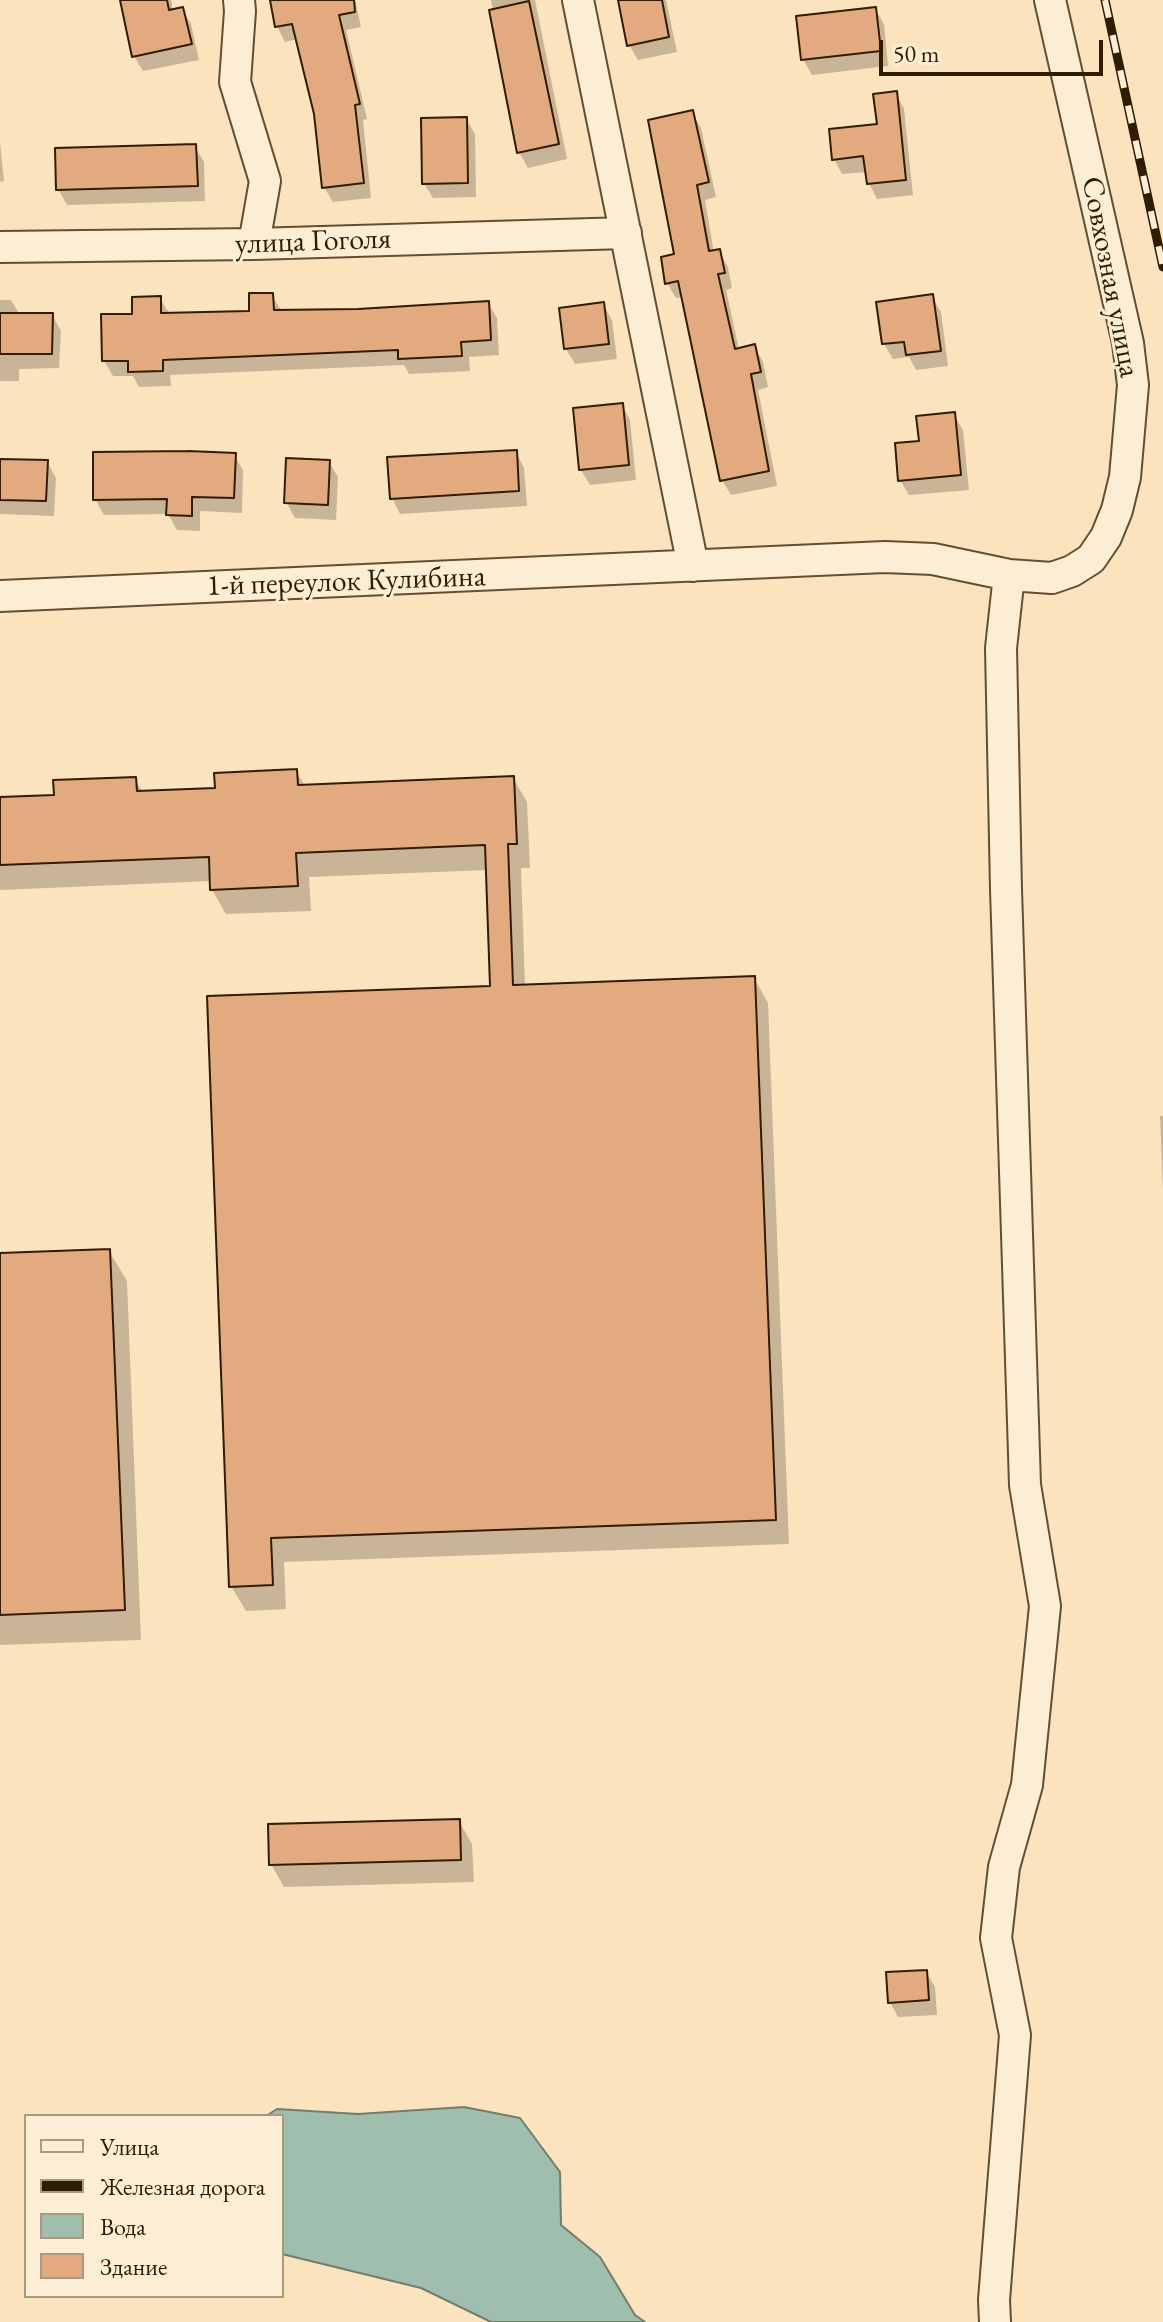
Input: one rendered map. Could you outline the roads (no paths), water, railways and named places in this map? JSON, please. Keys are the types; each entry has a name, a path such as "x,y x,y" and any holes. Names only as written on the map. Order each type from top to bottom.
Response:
{"street":[{"path":"239,0 235,82 265,181 254,244"},
{"path":"578,0 693,566"},
{"name":"Совхозная улица","path":"1009,575 1052,578 1072,571 1091,559 1106,537 1125,477 1133,385 1128,343 1050,0"},
{"name":"улица Гоголя","path":"0,247 254,244 626,233"},
{"name":"1-й переулок Кулибина","path":"0,596 885,557 933,559 1009,575"},
{"path":"995,2322 994,2300 1015,2035 996,1938 1004,1867 1027,1785 1045,1606 1024,1470 1001,648 1009,575"}],"water":[{"path":"464,2107 520,2118 560,2172 561,2225 600,2257 635,2315 645,2322 491,2322 421,2288 284,2254 284,2114 269,2114 277,2109 358,2114"}],"railway":[{"path":"1105,0 1163,267"}]}
